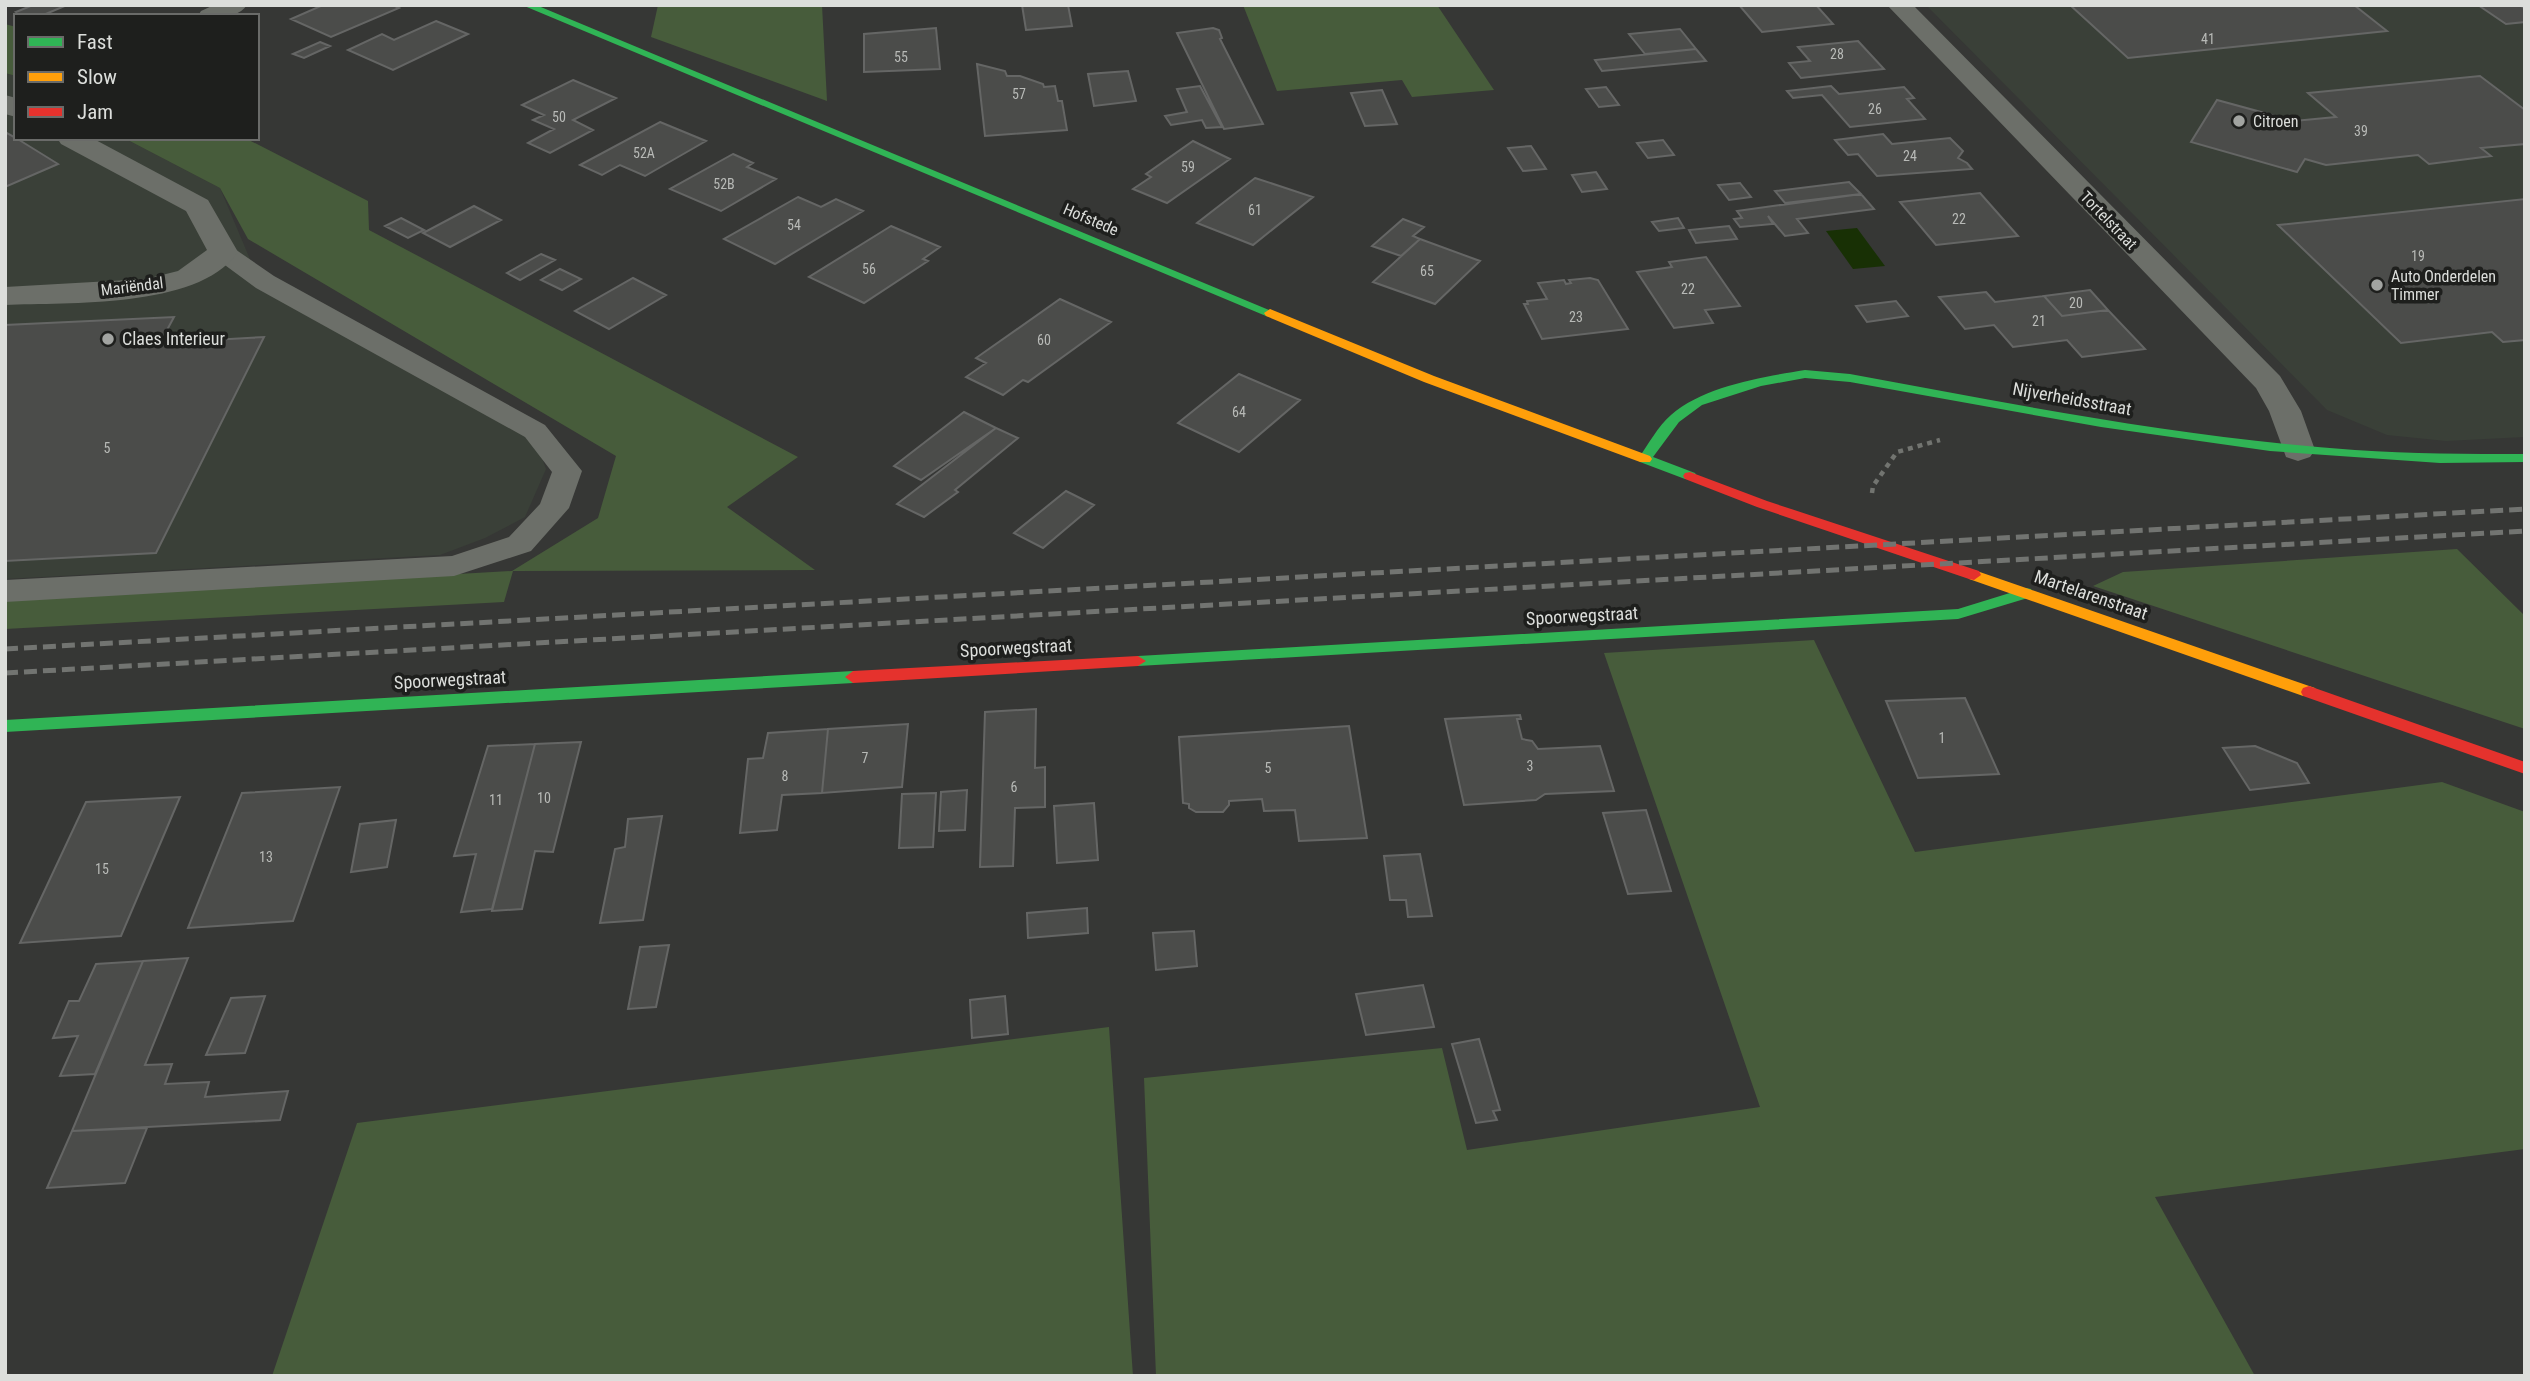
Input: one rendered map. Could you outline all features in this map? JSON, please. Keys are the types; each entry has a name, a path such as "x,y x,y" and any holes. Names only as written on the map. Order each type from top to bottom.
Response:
{"street":[{"path":"215,14 235,5"},
{"name":"Hofstede","path":"527,5 1416,374 1644,459"},
{"name":"Tortelstraat","path":"1899,5 2269,383 2285,411 2298,450"},
{"path":"75,140 198,206 223,252"},
{"name":"Mariëndal","path":"5,296 147,288 189,277 223,252"},
{"name":"Nijverheidsstraat","path":"1644,459 1674,419 1697,402 1759,382 1805,374 1850,378 2080,421 2207,441 2298,450 2458,460 2525,458"},
{"name":"Martelarenstraat","path":"1644,459 1861,538 2525,768"},
{"name":"Spoorwegstraat","path":"5,726 1958,614 2026,593"}],"lane":[{"path":"5,591 454,566 520,544 554,508 567,471 535,431 265,282 223,252"}],"path":[{"path":"1861,538 1873,486 1897,452 1948,438"}],"shaded area":[{"path":"658,5 822,5 827,101 651,37"},
{"path":"1243,5 1437,5 1494,90 1412,97 1402,80 1277,91"},
{"path":"1926,5 2525,5 2525,437 2446,441 2387,435 2327,410"},
{"path":"5,24 14,26 14,75 5,73"},
{"path":"5,73 14,75 14,140 128,140 220,188 263,290 534,437 546,469 525,517 485,538 440,555 5,579"},
{"path":"128,140 249,140 368,201 369,230 798,457 727,507 815,570 513,571 504,602 5,629 5,600 512,571 598,518 616,456 248,239 220,188"},
{"path":"1857,228 1885,266 1853,269 1826,231"},
{"path":"2457,549 2525,616 2525,729 2093,586 2123,572"},
{"path":"1814,640 1915,852 2442,782 2525,812 2525,1149 2155,1197 2255,1376 1156,1376 1144,1078 1442,1048 1467,1150 1760,1107 1604,653"},
{"path":"1109,1027 1133,1376 272,1376 357,1123"}],"building":[{"path":"33,5 67,5 46,14 16,12"},
{"path":"323,5 393,5 399,8 331,37 291,19"},
{"path":"1022,5 1068,5 1072,26 1026,30"},
{"path":"1739,5 1816,5 1833,24 1762,32"},
{"path":"2070,5 2354,5 2387,31 2128,58"},
{"path":"2478,5 2520,5 2525,9 2525,22 2506,24"},
{"path":"436,21 468,34 393,70 348,50 382,34 394,40"},
{"path":"936,28 940,69 864,72 864,34"},
{"path":"1213,28 1219,30 1220,39 1263,124 1224,129 1177,33"},
{"path":"1680,29 1696,49 1645,54 1629,34"},
{"path":"1858,41 1884,69 1801,78 1789,63 1810,61 1798,47"},
{"path":"320,42 330,46 304,58 293,54"},
{"path":"1696,49 1706,61 1602,71 1595,60"},
{"path":"977,64 1005,71 1007,76 1020,76 1043,84 1044,87 1055,86 1058,101 1062,101 1067,130 985,136"},
{"path":"1128,71 1136,101 1094,106 1088,74"},
{"path":"2480,76 2525,110 2525,144 2481,148 2491,156 2429,164 2418,155 2326,165 2305,159 2297,172 2191,142 2217,100 2294,121 2336,117 2308,93"},
{"path":"573,80 616,98 573,120 593,130 550,153 528,143 554,129 533,120 544,115 522,105"},
{"path":"1200,86 1222,127 1206,128 1202,120 1171,125 1165,116 1187,112 1177,89"},
{"path":"1831,86 1839,94 1904,87 1914,98 1907,99 1925,119 1850,127 1822,95 1793,98 1787,91"},
{"path":"1606,87 1619,105 1599,107 1586,89"},
{"path":"1382,90 1397,124 1365,126 1351,93"},
{"path":"660,122 706,141 645,176 620,165 602,175 580,165"},
{"path":"5,132 14,137 14,140 19,140 58,164 5,187"},
{"path":"1883,134 1892,144 1950,138 1963,151 1958,158 1972,169 1877,176 1858,154 1848,155 1835,140"},
{"path":"1663,140 1674,155 1648,158 1637,143"},
{"path":"1193,141 1230,159 1167,203 1133,189 1151,177 1146,174"},
{"path":"1531,146 1546,169 1523,171 1508,148"},
{"path":"733,154 753,163 747,167 776,179 721,211 670,189"},
{"path":"1596,172 1607,189 1582,192 1572,175"},
{"path":"1255,178 1313,197 1253,245 1197,223"},
{"path":"1849,182 1861,194 1785,203 1775,191"},
{"path":"1740,183 1751,197 1729,200 1718,185"},
{"path":"1980,193 2018,236 1936,245 1900,202"},
{"path":"1861,194 1874,209 1797,219 1808,233 1785,236 1768,216 1773,224 1740,227 1734,219 1742,218 1737,211"},
{"path":"798,197 821,207 836,199 863,211 775,264 724,239"},
{"path":"2525,199 2525,340 2503,342 2492,332 2401,343 2278,225"},
{"path":"474,206 501,220 450,247 423,233"},
{"path":"401,218 424,230 408,238 385,226"},
{"path":"1678,218 1684,228 1659,231 1652,222"},
{"path":"1403,219 1424,227 1413,236 1420,239 1401,256 1372,246"},
{"path":"891,226 940,247 923,259 928,261 864,303 809,277"},
{"path":"1729,226 1737,239 1696,243 1689,230"},
{"path":"1420,239 1480,261 1435,304 1373,282"},
{"path":"541,254 555,260 520,280 507,273"},
{"path":"1706,257 1740,306 1705,310 1713,323 1674,328 1637,272 1672,267 1669,262"},
{"path":"560,269 581,279 562,290 541,280"},
{"path":"633,278 666,295 609,329 575,311"},
{"path":"1564,280 1566,284 1571,283 1569,280 1598,280 1628,329 1542,339 1524,304 1528,304 1527,301 1547,299 1538,283"},
{"path":"2090,290 2108,310 2062,316 2044,296"},
{"path":"1986,292 1995,302 2044,296 2062,316 2108,310 2145,349 2082,357 2067,340 2013,347 1994,325 1965,329 1939,297"},
{"path":"1060,299 1111,322 1028,382 1023,380 1003,395 966,377 986,363 976,358"},
{"path":"1896,301 1908,316 1867,322 1856,306"},
{"path":"174,317 160,343 264,337 156,553 5,561 5,325"},
{"path":"1239,374 1300,400 1239,452 1178,423"},
{"path":"964,412 996,428 921,480 894,466"},
{"path":"996,428 1018,438 955,490 958,492 924,517 897,504"},
{"path":"1066,491 1094,505 1043,548 1014,533"},
{"path":"1965,698 1999,774 1918,778 1886,701"},
{"path":"1036,709 1035,768 1045,767 1045,807 1015,808 1013,866 980,867 985,712"},
{"path":"1520,715 1521,719 1517,719 1522,739 1532,741 1538,749 1600,746 1614,791 1545,794 1536,800 1464,805 1445,719"},
{"path":"908,724 902,787 822,793 828,729"},
{"path":"1349,726 1367,838 1299,841 1295,810 1264,811 1262,799 1229,801 1223,812 1196,812 1189,808 1189,804 1183,803 1179,737"},
{"path":"828,729 822,793 782,795 777,830 740,833 748,759 763,758 768,733"},
{"path":"581,742 553,852 535,851 522,909 492,911 535,744"},
{"path":"535,744 492,909 461,912 476,854 454,856 488,746"},
{"path":"2255,746 2297,763 2309,783 2250,790 2223,748"},
{"path":"340,787 293,921 188,928 242,793"},
{"path":"967,790 965,830 939,831 941,792"},
{"path":"936,793 933,847 899,848 902,794"},
{"path":"180,797 121,936 20,943 86,802"},
{"path":"1094,803 1098,860 1057,863 1054,806"},
{"path":"1646,810 1671,891 1628,894 1603,813"},
{"path":"662,816 643,920 600,923 615,849 625,847 628,819"},
{"path":"396,820 387,867 351,872 360,824"},
{"path":"1420,854 1432,916 1408,917 1406,900 1390,900 1384,856"},
{"path":"1087,908 1088,933 1028,938 1027,913"},
{"path":"1194,931 1197,966 1156,970 1153,933"},
{"path":"669,945 656,1007 628,1009 640,947"},
{"path":"188,958 145,1065 172,1064 165,1084 209,1082 205,1097 288,1091 280,1120 72,1131 143,961"},
{"path":"143,961 95,1074 60,1076 78,1036 53,1038 69,1001 79,1001 96,964"},
{"path":"1423,985 1434,1027 1366,1035 1356,994"},
{"path":"265,996 245,1053 206,1055 231,998"},
{"path":"1005,996 1008,1034 972,1038 970,1000"},
{"path":"1479,1039 1500,1110 1493,1111 1497,1120 1476,1123 1452,1044"},
{"path":"147,1128 125,1183 47,1188 72,1131"}],"railway":[{"path":"5,649 2525,509"},
{"path":"5,673 2525,531"}],"traffic: fast":[{"path":"527,5 1270,313"},
{"path":"1690,476 1645,459 1674,419 1697,402 1759,382 1805,374 1850,378 2101,423 2270,447 2440,458 2525,458"},
{"path":"1138,661 1958,614 2026,593"},
{"path":"5,726 853,677"}],"traffic: slow":[{"path":"1270,313 1429,379 1645,459"},
{"path":"1974,575 2309,692"}],"traffic: jam":[{"path":"1690,476 1762,504 1974,575"},
{"path":"853,677 1138,661"},
{"path":"2309,692 2525,768"}],"place":[{"name":"Citroen","path":"2239,121"},
{"name":"Auto Onderdelen Timmer","path":"2377,285"},
{"name":"Claes Interieur","path":"108,339"}]}
